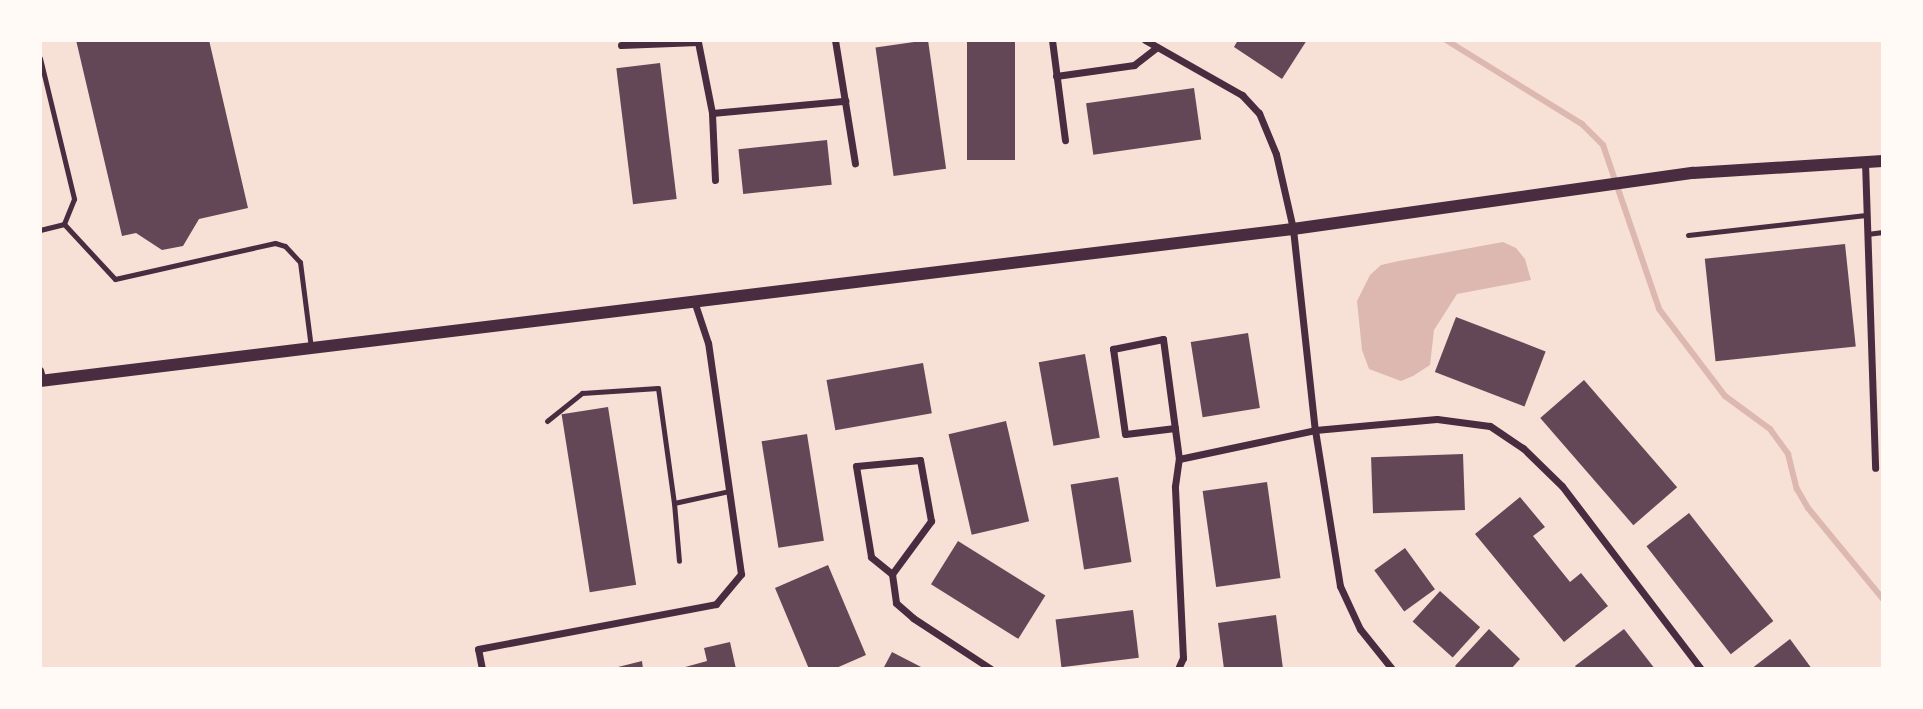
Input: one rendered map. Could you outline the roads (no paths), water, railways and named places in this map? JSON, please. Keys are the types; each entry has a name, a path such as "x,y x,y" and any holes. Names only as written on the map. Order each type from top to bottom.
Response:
{"street":[{"path":"835,40 855,163"},
{"path":"1052,40 1065,140"},
{"path":"1145,40 1242,95 1259,113 1276,154 1293,229 1315,430 1340,586 1360,629 1392,669"},
{"path":"621,45 701,41 712,113 715,180"},
{"path":"1056,76 1134,65 1157,47"},
{"path":"712,113 845,101"},
{"path":"41,377 311,348 1293,229 1598,189 1658,178 1883,160"},
{"path":"1865,162 1875,468"},
{"path":"482,669 478,649 716,604 741,574 708,344 694,301"},
{"path":"1175,428 1125,434 1113,349 1163,339 1175,428 1179,459 1175,486 1183,658 1178,669"},
{"path":"1179,459 1315,430 1437,419 1490,426 1523,448 1562,486 1701,669"},
{"path":"892,574 931,522 920,460 856,467 871,557 892,574 897,603 991,669"}],"lane":[{"path":"40,58 74,199 64,224"},
{"path":"1688,235 1866,215"},
{"path":"40,230 64,224"},
{"path":"64,224 115,279 275,243 285,246 300,262 311,348"},
{"path":"1867,234 1883,232"},
{"path":"547,421 582,393 658,388 679,561"},
{"path":"674,503 729,491"}],"waterway":[{"path":"1446,40 1582,124 1603,145 1659,309 1725,396 1770,429 1788,454 1797,489 1808,508 1883,599"}]}
